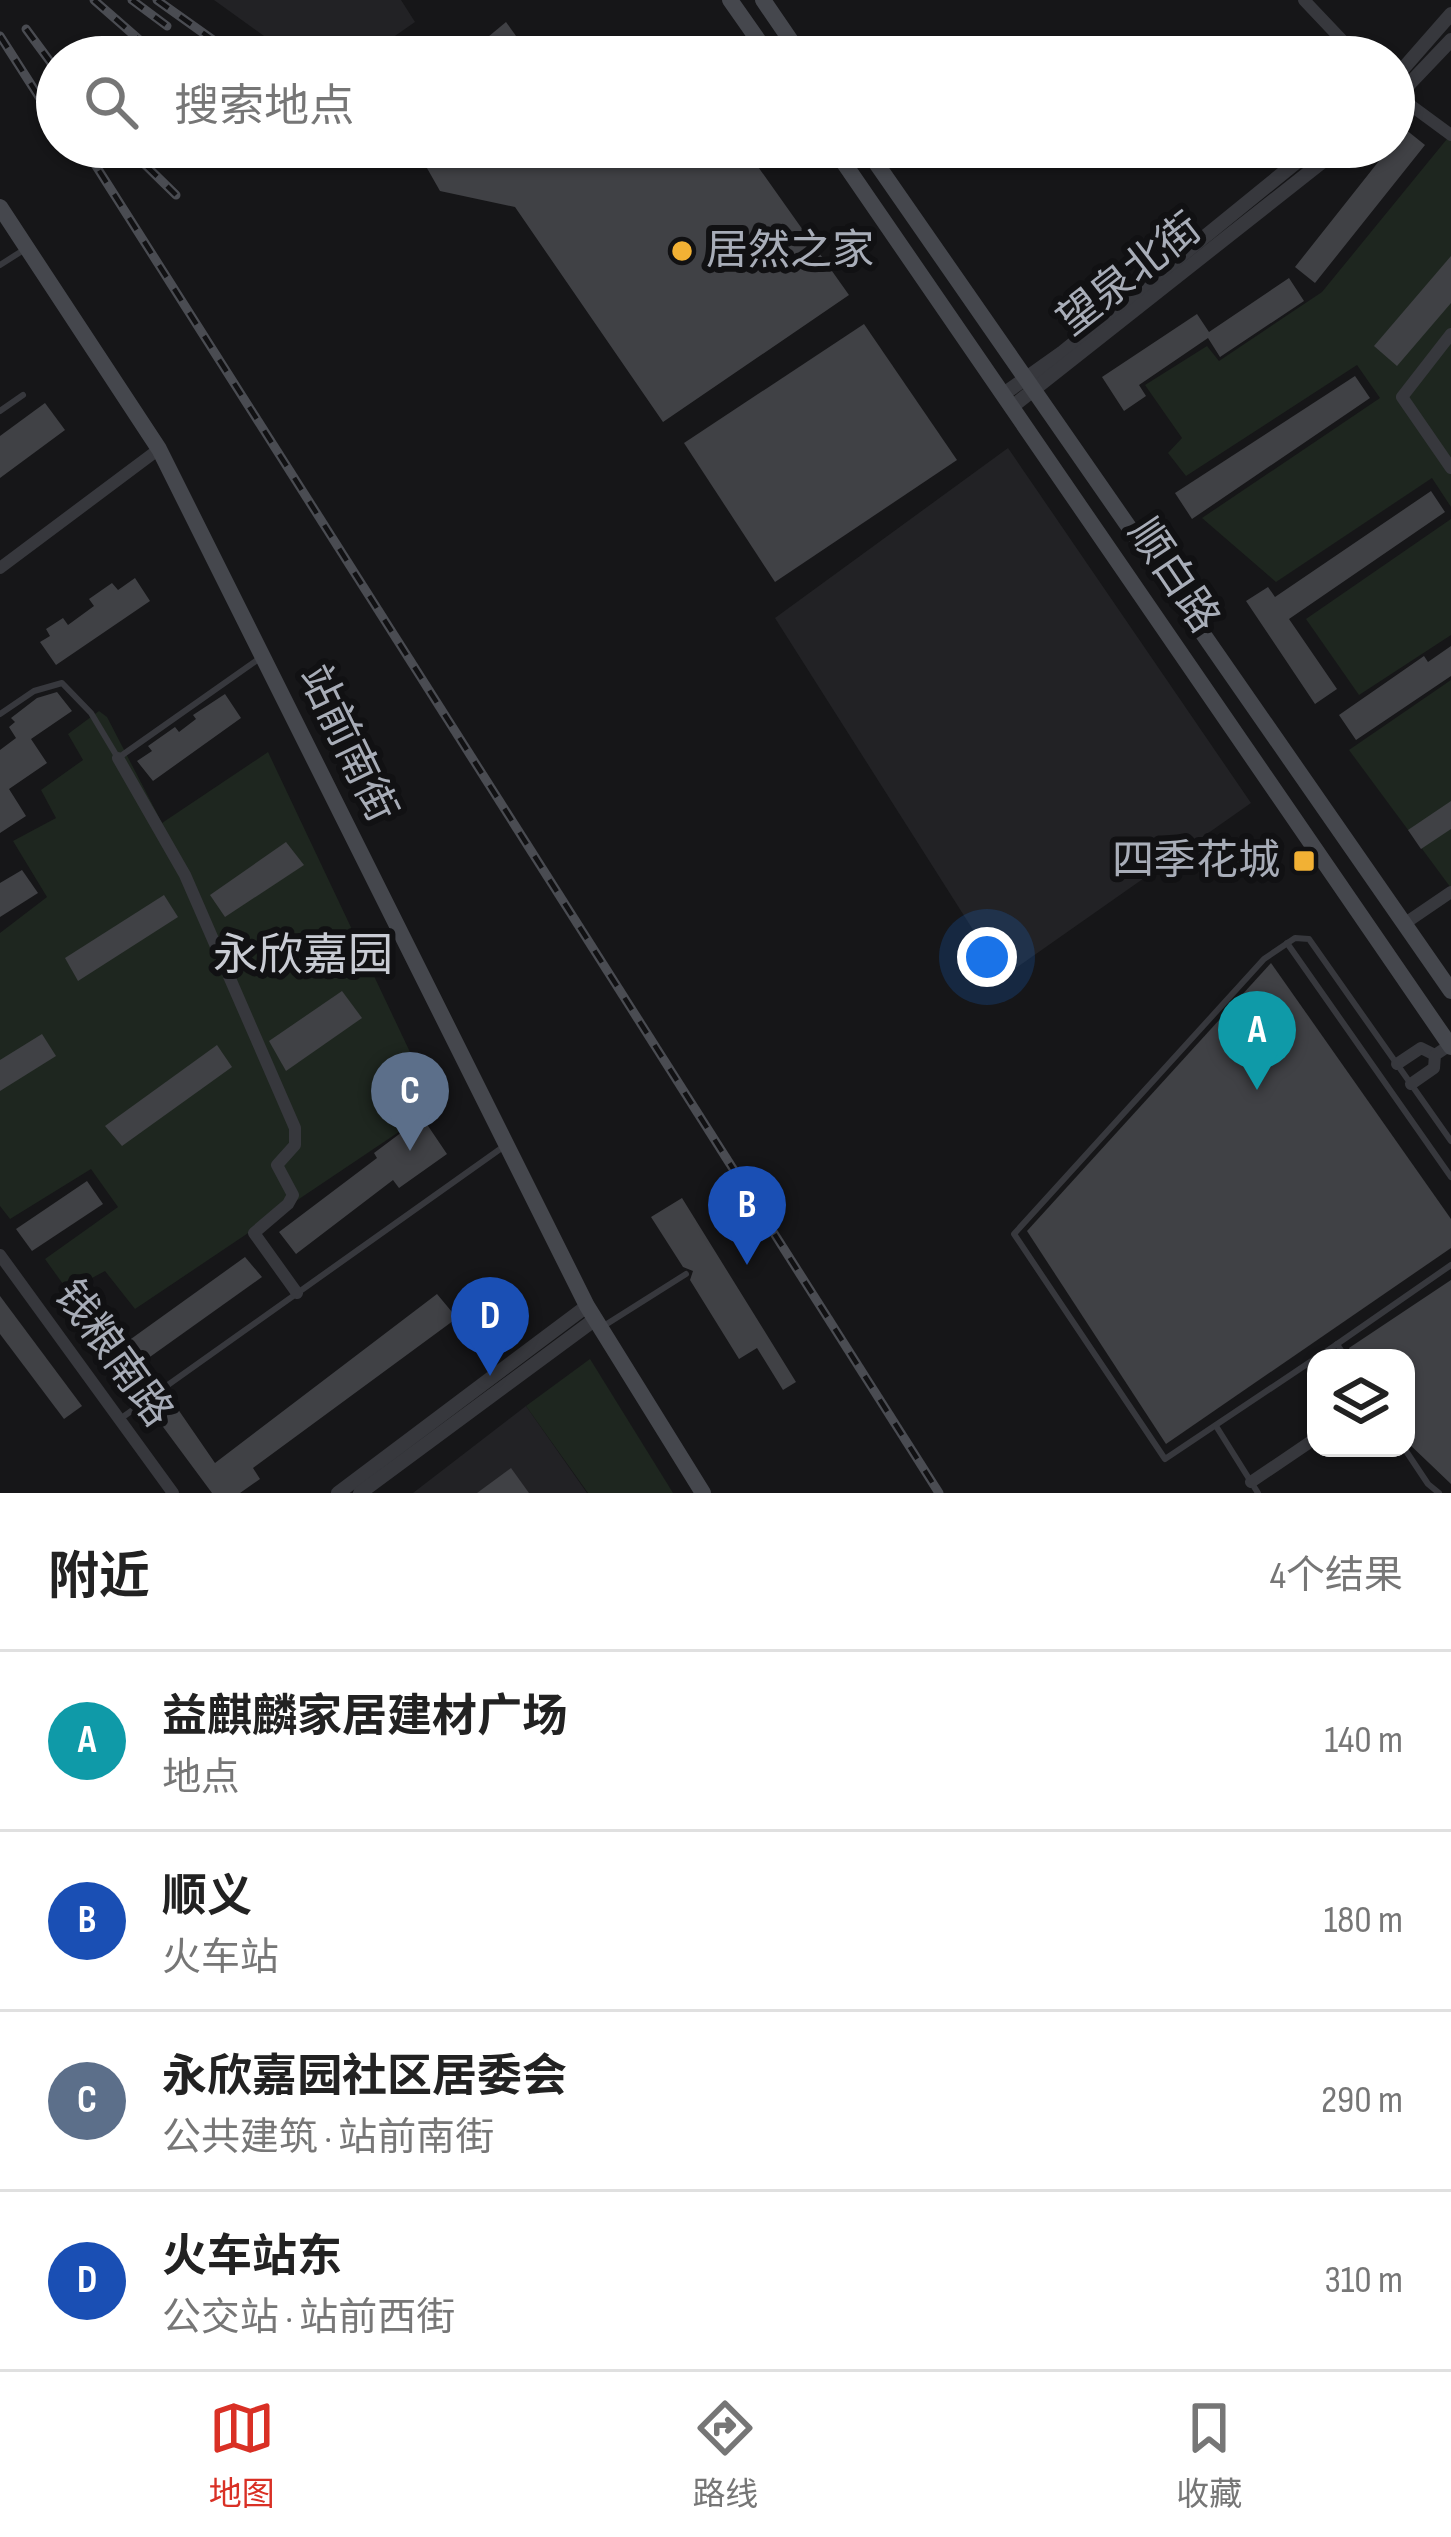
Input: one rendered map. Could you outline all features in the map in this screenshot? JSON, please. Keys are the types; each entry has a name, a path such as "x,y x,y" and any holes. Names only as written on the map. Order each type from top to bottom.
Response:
{"main road":[{"path":"730,0 755,36"},
{"path":"763,0 788,36"},
{"name":"顺白路","path":"848,168 1009,399 1445,1049"},
{"name":"顺白路","path":"880,168 1451,991"},
{"name":"站前南街","path":"0,207 159,449 593,1318 703,1493"}],"street":[{"path":"1304,0 1338,36"},
{"path":"1415,55 1451,14"},
{"path":"1415,77 1451,40"},
{"path":"1415,109 1451,135"},
{"name":"望泉北街","path":"1030,384 1290,168"},
{"name":"望泉北街","path":"1009,399 1313,168"},
{"path":"1451,334 1402,397 1451,468"},
{"path":"0,568 159,449"},
{"path":"118,758 185,875 296,1128 295,1145 277,1165 293,1195 254,1233 297,1293"},
{"path":"1404,924 1451,892"},
{"path":"1397,1064 1420,1048 1445,1049 1434,1068 1411,1084"},
{"name":"钱粮南路","path":"0,1255 173,1493"},
{"path":"338,1493 593,1318"},
{"path":"360,1493 593,1318"},
{"path":"1254,1488 1307,1445"}],"lane":[{"path":"0,266 27,248"},
{"path":"0,411 22,395"},
{"path":"0,714 34,691 62,683 92,713 118,758 263,656"},
{"path":"1307,1364 1166,1459 1014,1234 1264,959 1295,938 1309,939 1451,1141"},
{"path":"1287,943 1451,1178"},
{"path":"120,1420 506,1145"},
{"path":"1330,1349 1451,1264"},
{"path":"593,1318 686,1274"},
{"path":"1337,1344 1340,1349"},
{"path":"1216,1426 1254,1488"},
{"path":"1410,1457 1427,1484 1439,1493"},
{"path":"1423,1493 1427,1484"}],"shaded area":[{"path":"214,0 401,0 415,22 395,36 264,36"},
{"path":"1451,134 1451,507 1432,478 1276,582 1202,518 1380,398 1357,365 1186,476 1168,453 1182,438 1145,385 1207,346 1219,361 1322,292"},
{"path":"1008,448 1251,803 1003,977 775,618"},
{"path":"1451,519 1451,635 1359,695 1306,619"},
{"path":"1451,680 1451,888 1349,750"},
{"path":"99,711 107,717 162,823 268,752 436,1107 135,1309 105,1271 68,1291 45,1259 118,1207 91,1169 10,1219 0,1206 0,933 47,897 13,841 56,818 41,790 83,760 68,734"},
{"path":"590,1359 673,1493 588,1493 526,1406"},
{"path":"526,1406 587,1493 413,1493"}],"building":[{"path":"506,22 516,36 489,36"},
{"path":"1415,137 1425,145 1415,158"},
{"name":"居然之家","path":"427,168 759,168 849,295 663,422 515,207 440,191"},
{"path":"1373,168 1407,168 1315,283 1295,267"},
{"path":"1451,256 1451,303 1397,366 1374,346"},
{"path":"1289,278 1304,301 1220,357 1208,338 1139,385 1146,396 1124,411 1102,377 1197,314 1209,332"},
{"path":"864,324 957,460 775,582 684,443"},
{"path":"1355,376 1370,398 1192,519 1175,493"},
{"path":"45,403 65,430 0,478 0,436"},
{"path":"1431,491 1445,512 1289,619 1337,689 1315,704 1246,601 1268,587 1275,597"},
{"path":"135,578 150,601 56,665 40,642 50,636 46,629 63,618 68,625 94,606 89,599 112,583 118,590"},
{"path":"1451,646 1451,676 1356,740 1339,715 1424,656 1428,662"},
{"path":"57,692 72,711 31,739 47,763 9,789 26,816 0,833 0,750 16,738 9,727 15,722 11,718 37,698"},
{"path":"225,694 241,718 153,781 137,761 152,751 148,746 175,727 179,732 196,719 193,715"},
{"path":"1451,801 1451,829 1421,849 1408,830"},
{"path":"286,842 304,865 225,917 210,895"},
{"path":"22,870 38,893 0,917 0,883"},
{"path":"164,895 178,917 78,981 65,958"},
{"path":"1271,963 1451,1219 1451,1248 1166,1444 1027,1231"},
{"path":"342,991 362,1018 286,1071 269,1041"},
{"path":"42,1034 56,1056 0,1091 0,1060"},
{"path":"217,1045 232,1067 122,1146 105,1126"},
{"path":"422,1117 447,1154 399,1188 393,1180 296,1254 279,1232 377,1158 374,1153"},
{"path":"87,1181 103,1204 32,1251 16,1229"},
{"path":"682,1198 796,1382 783,1390 757,1348 739,1359 690,1280 693,1271 683,1267 651,1217"},
{"path":"245,1257 262,1277 126,1374 110,1354"},
{"path":"1451,1280 1451,1484 1415,1450 1415,1349 1349,1348"},
{"path":"437,1294 457,1318 253,1468 260,1479 240,1493 212,1493 152,1412 173,1402 215,1463"},
{"path":"0,1296 82,1406 64,1419 0,1334"},
{"path":"511,1468 529,1493 477,1493"}],"railway":[{"path":"94,0 135,36"},
{"path":"132,0 167,26"},
{"path":"157,0 208,36"},
{"path":"26,29 36,43"},
{"path":"0,36 36,92"},
{"path":"97,168 939,1493"},
{"path":"148,168 176,195"}],"place":[{"name":"居然之家","path":"682,251"},
{"name":"四季花城","path":"1304,861"},
{"name":"益麒麟家居建材广场","path":"1257,1090"},
{"name":"永欣嘉园社区居委会","path":"410,1151"},
{"name":"顺义","path":"747,1265"},
{"name":"火车站东","path":"490,1376"}],"district":[{"name":"永欣嘉园","path":"303,956"}]}
